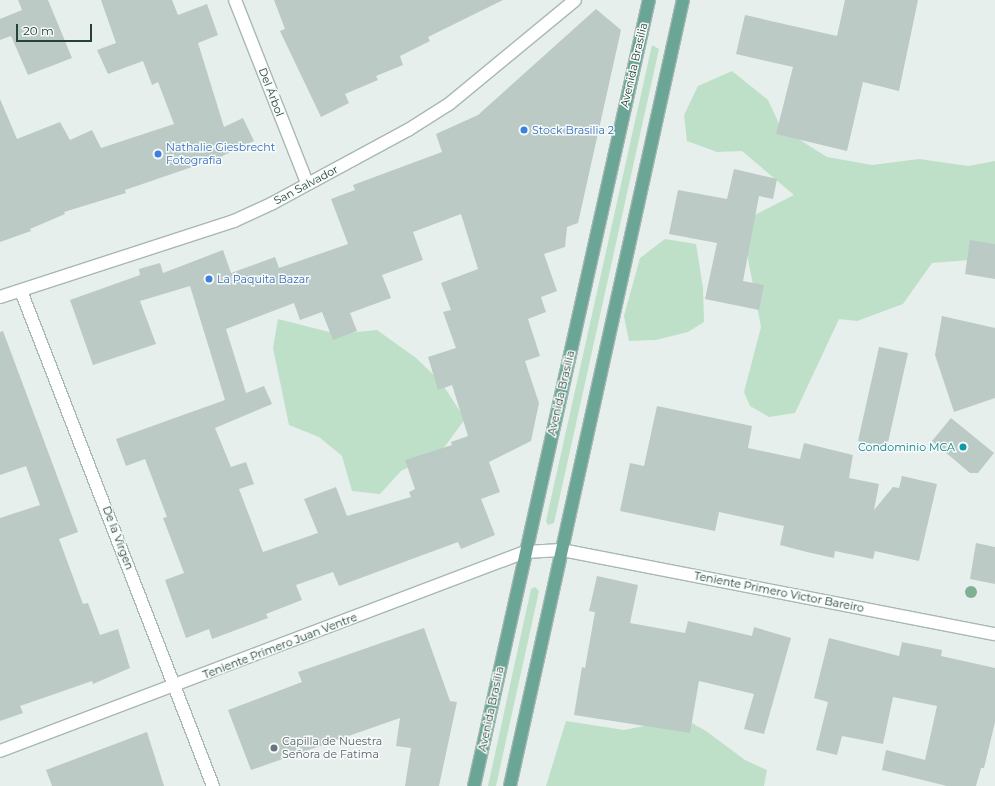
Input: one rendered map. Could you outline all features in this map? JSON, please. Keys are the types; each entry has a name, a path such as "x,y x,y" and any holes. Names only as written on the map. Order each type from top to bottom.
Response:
{"main road":[{"name":"Avenida Brasilia","path":"474,786 649,0"},
{"path":"510,786 683,0"}],"street":[{"name":"Del Árbol","path":"235,0 307,183"},
{"name":"San Salvador","path":"0,297 234,221 401,134 450,104 574,0"},
{"name":"De la Virgen","path":"21,291 176,686 213,786"},
{"name":"Teniente Primero Juan Ventre","path":"0,751 176,686 525,552 562,550"},
{"name":"Teniente Primero Victor Bareiro","path":"562,550 995,634"}],"green space":[{"path":"652,45 659,49 554,523 548,525 546,521"},
{"path":"732,71 768,100 781,128 827,157 872,165 919,159 968,166 995,161 995,258 932,263 903,304 857,321 839,319 795,413 769,417 750,406 744,392 761,327 741,222 794,195 742,151 717,152 687,141 684,115 698,86"},
{"path":"665,239 696,244 703,288 704,322 688,332 656,340 629,341 624,316 640,258"},
{"path":"278,319 337,334 377,330 416,358 441,382 465,419 443,449 401,471 380,494 352,491 342,456 319,437 289,425 273,348"},
{"path":"535,587 539,591 496,786 488,786 531,589"},
{"path":"683,718 706,731 745,760 767,770 764,786 546,786 566,721 624,730"}],"building":[{"path":"18,0 48,0 72,58 28,75 11,36 0,40 0,19 22,10"},
{"path":"101,0 172,0 178,15 207,4 218,35 198,43 224,127 243,118 254,141 218,158 194,163 195,166 125,190 126,193 64,212 65,214 30,229 31,231 0,242 0,99 17,139 60,122 70,140 92,130 101,148 174,124 158,82 152,85 143,61 108,74 97,50 116,43"},
{"path":"274,0 503,0 428,37 430,41 400,56 403,65 376,76 378,80 345,94 349,103 321,117 280,31 285,29"},
{"path":"845,0 918,0 899,91 863,82 847,151 776,134 793,67 736,54 745,15 837,36"},
{"path":"596,9 621,30 578,223 567,227 565,247 544,254 557,291 541,297 546,312 528,319 540,356 525,361 539,403 531,441 489,462 500,492 481,499 495,535 461,549 458,542 339,586 333,572 296,585 302,600 266,614 268,618 212,639 209,629 186,638 165,580 184,573 163,518 167,517 145,459 126,466 116,439 225,400 190,286 140,301 156,344 93,365 70,300 140,275 139,269 160,263 163,273 223,250 231,273 275,257 279,268 348,244 331,199 355,190 353,185 442,152 436,134 478,115","holes":["461,214 478,269 441,283 451,310 443,312 456,348 428,357 438,390 452,385 468,436 451,442 452,445 405,460 415,489 409,492 411,497 347,516 336,487 304,499 318,533 263,552 239,489 254,484 246,462 231,467 215,428 272,404 264,386 246,393 226,329 294,303 300,320 322,312 333,340 357,331 350,313 391,298 382,275 423,260 413,232"]},
{"path":"734,169 777,179 773,199 759,196 743,281 764,285 759,310 705,299 717,243 669,234 678,190 727,199"},
{"path":"970,240 995,244 995,279 965,274"},
{"path":"942,316 995,328 995,398 954,412 935,355"},
{"path":"3,331 78,532 59,539 83,604 88,603 100,635 118,629 130,668 93,684 92,681 20,706 23,713 0,721 0,518 40,505 26,466 0,475 0,332"},
{"path":"879,347 908,353 887,447 858,441"},
{"path":"657,406 752,426 748,448 800,459 804,443 853,455 849,478 879,484 874,510 893,487 899,488 902,476 937,484 919,561 875,551 873,559 835,551 834,558 811,553 780,545 784,526 719,512 715,531 620,511 630,463 644,466"},
{"name":"Condominio MCA","path":"951,418 994,453 978,473 970,473 932,441"},
{"path":"976,543 995,547 995,584 970,579"},
{"path":"597,576 638,585 630,623 685,633 688,621 752,636 754,627 791,638 764,734 744,729 754,694 699,681 690,733 574,715 582,667 585,668 595,612 589,611"},
{"path":"424,628 450,701 457,702 439,786 405,786 411,748 396,746 400,718 251,770 228,710 302,682 298,672"},
{"path":"829,638 899,656 902,642 942,650 941,656 995,668 995,722 984,768 981,768 976,786 947,786 882,770 886,750 925,760 937,706 893,697 883,744 842,736 837,755 816,750 828,702 814,698"},
{"path":"147,732 164,786 52,786 46,770"}],"place":[{"name":"Stock Brasilia 2","path":"524,130"},
{"name":"Nathalie Giesbrecht Fotografia","path":"158,154"},
{"name":"La Paquita Bazar","path":"209,279"},
{"name":"Condominio MCA","path":"963,447"},
{"name":"Capilla de Nuestra Señora de Fatima","path":"274,748"}]}
